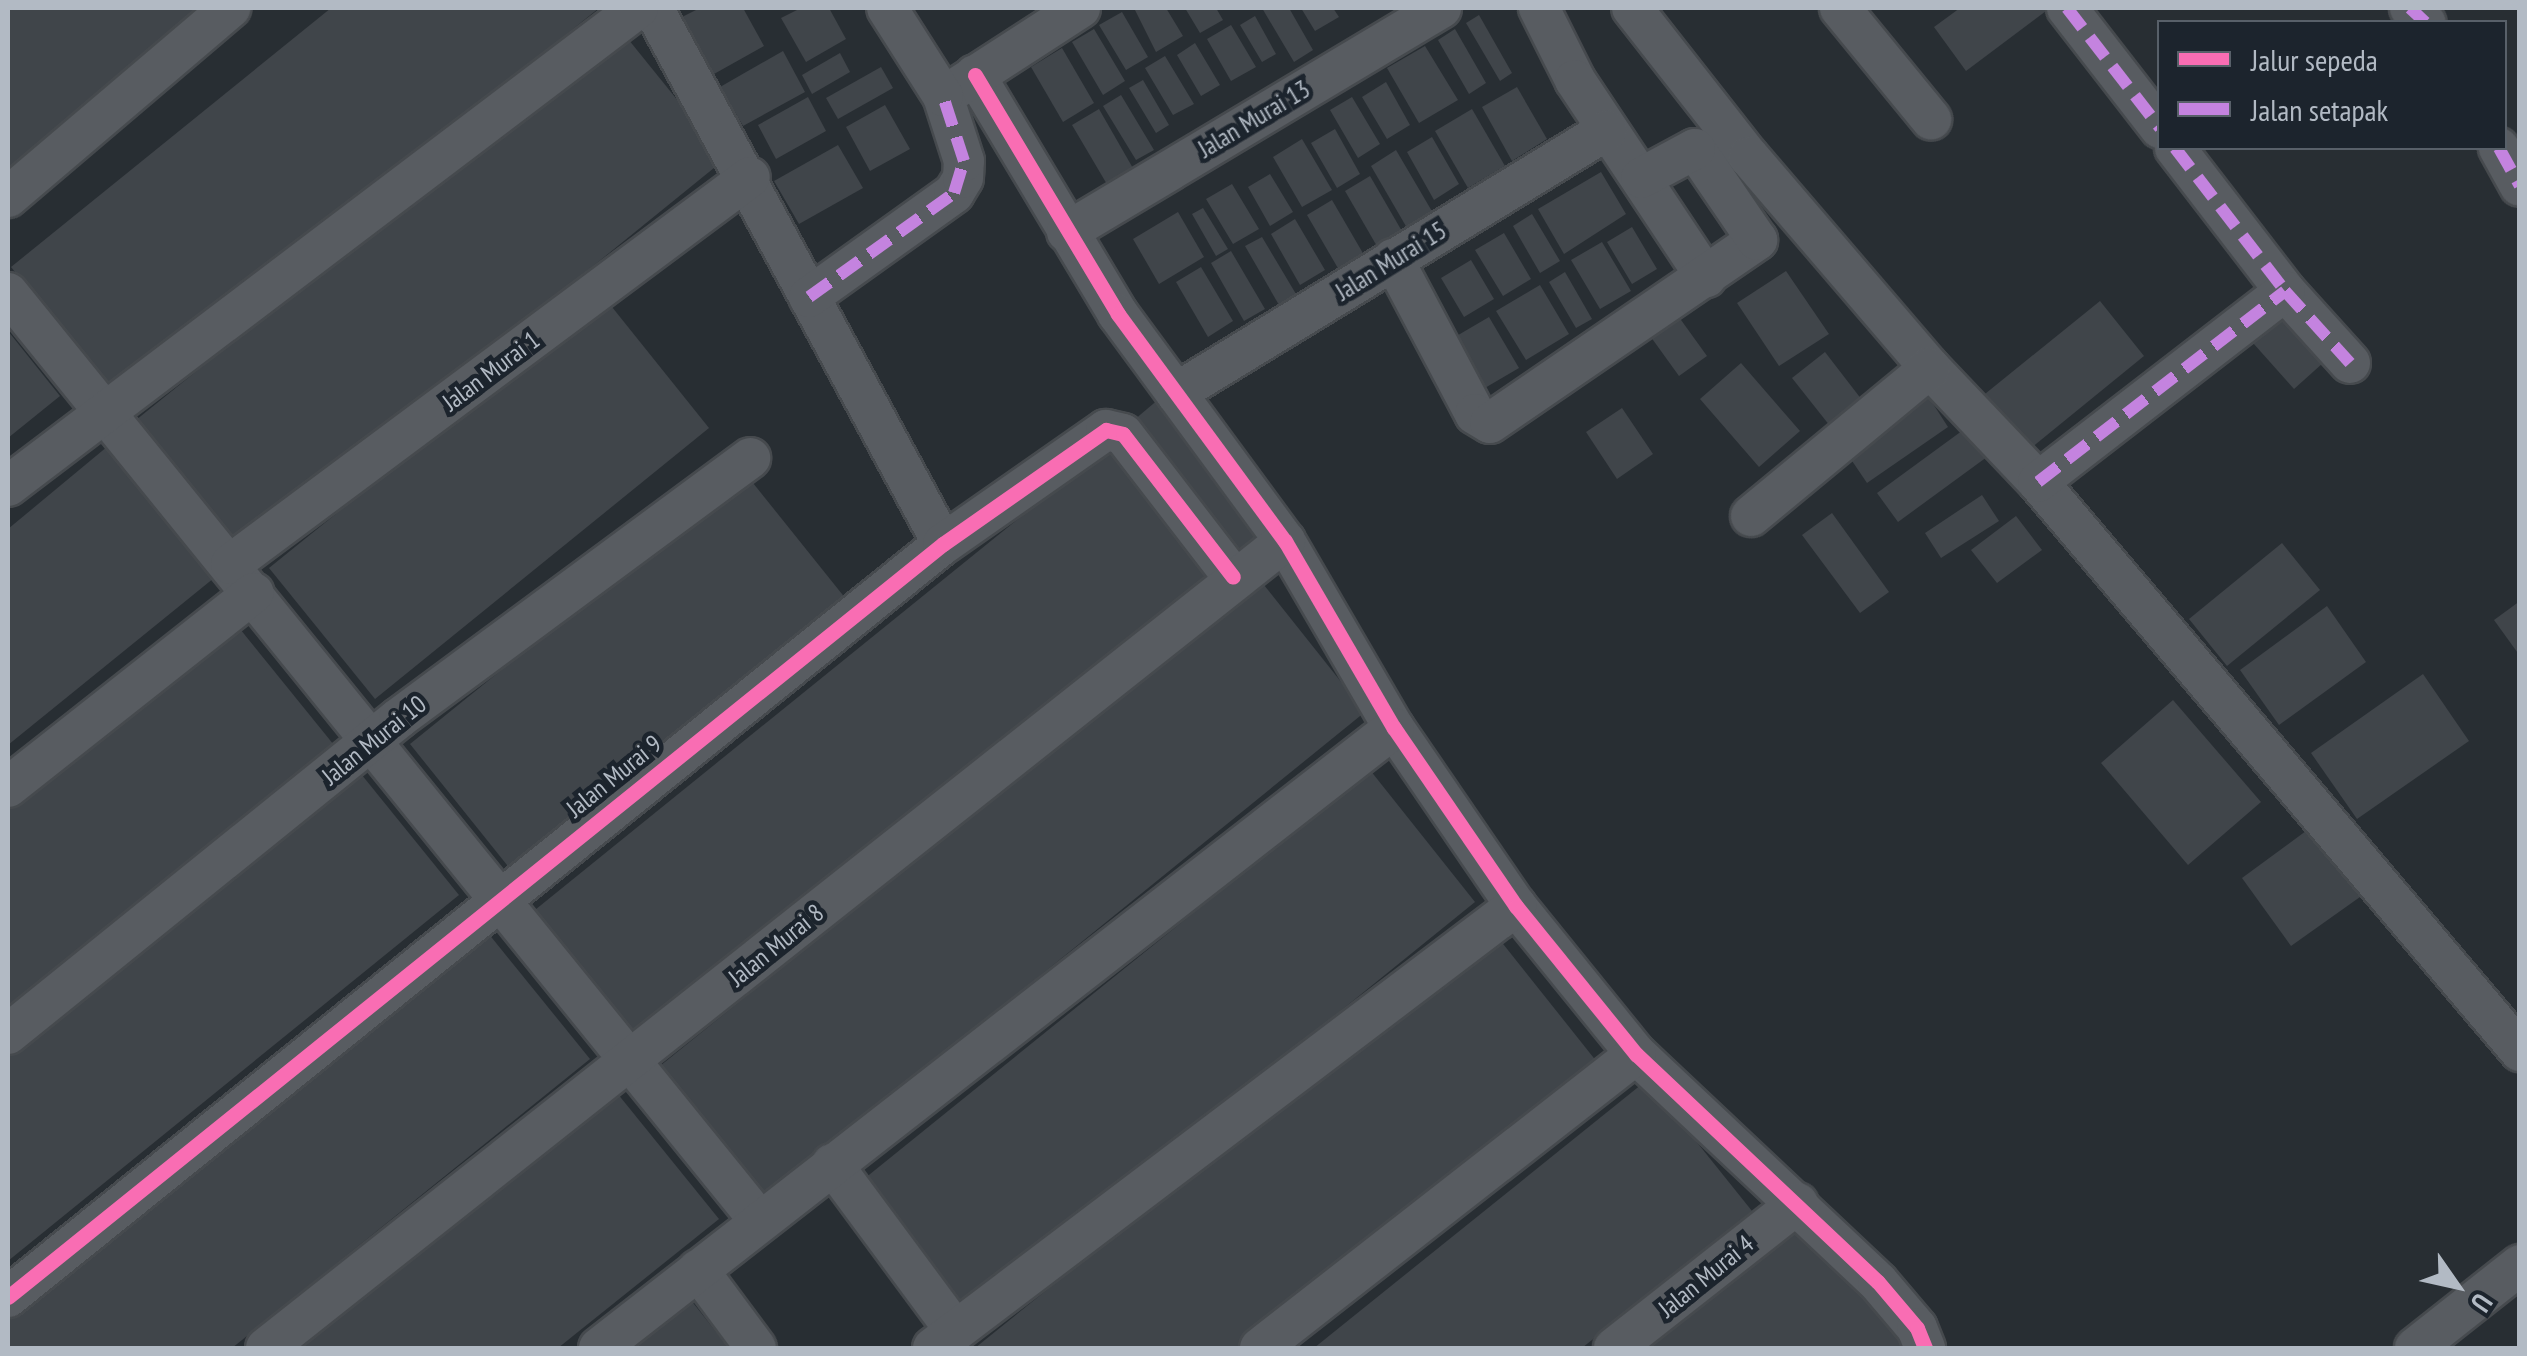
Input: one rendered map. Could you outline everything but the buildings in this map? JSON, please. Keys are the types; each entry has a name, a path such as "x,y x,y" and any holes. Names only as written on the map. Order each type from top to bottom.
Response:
{"street":[{"path":"8,196 230,8"},
{"path":"8,486 638,8"},
{"path":"653,8 750,177 810,297 944,544"},
{"path":"887,8 959,86 1285,541 1394,728 1516,906 1636,1054 1798,1202 1878,1282 1918,1328 1924,1348"},
{"path":"959,86 1080,8"},
{"name":"Jalan Murai 13","path":"1067,232 1441,8"},
{"path":"1538,8 1607,130 1706,277"},
{"path":"1632,8 1671,63 1930,368 2038,482 2520,1050"},
{"path":"1840,8 1931,118"},
{"path":"2067,8 2157,124"},
{"path":"810,297 954,193 964,161 959,86"},
{"name":"Jalan Murai 15","path":"1176,393 1607,130"},
{"path":"1392,259 1475,414 1490,423 1706,277 1758,236 1695,149 1642,178"},
{"path":"2177,150 2285,291 2350,363"},
{"path":"2500,150 2520,186"},
{"name":"Jalan Murai 1","path":"8,786 242,579 750,177"},
{"path":"2038,482 2285,291"},
{"path":"8,292 760,1220"},
{"path":"1751,516 1930,368"},
{"name":"Jalan Murai 9","path":"8,1297 944,544 1114,430 1233,577"},
{"name":"Jalan Murai 10","path":"8,1034 373,740 750,458"},
{"name":"Jalan Murai 8","path":"266,1348 631,1061 1233,577 1285,541"},
{"path":"599,1348 1394,728"},
{"path":"832,1164 944,1339 1516,906"},
{"path":"1260,1348 1636,1054"},
{"name":"Jalan Murai 4","path":"1614,1348 1798,1202"},
{"path":"2415,1348 2520,1265"},
{"path":"698,1270 756,1348"}],"marked path":[{"path":"2067,8 2157,124"},
{"path":"2410,8 2423,20"},
{"path":"809,297 954,193 964,161 943,96"},
{"path":"2177,150 2285,291 2350,363"},
{"path":"2500,150 2520,186"},
{"path":"2038,482 2285,291"}],"cycle path":[{"path":"975,75 1118,314 1285,541 1394,728 1516,906 1636,1054 1878,1282 1917,1328 1925,1348"},
{"path":"8,1297 943,544 1106,430 1123,434 1233,577"}]}
